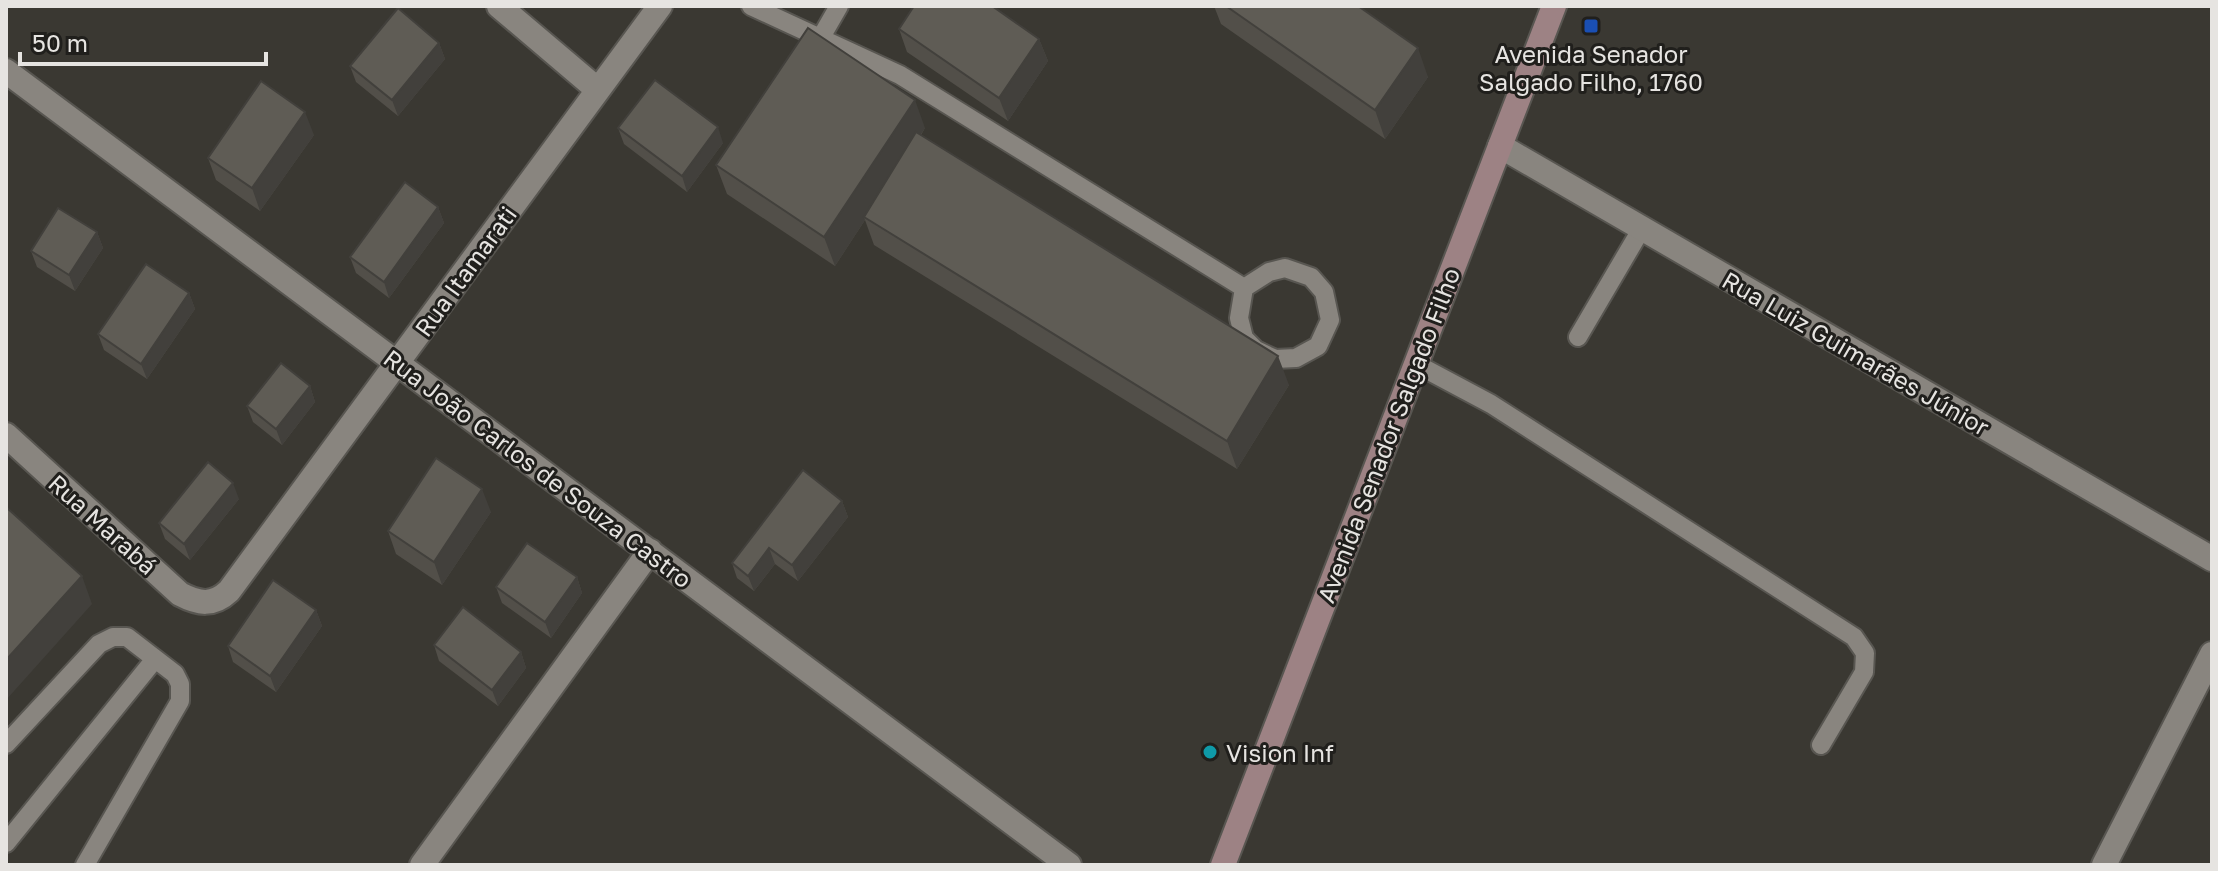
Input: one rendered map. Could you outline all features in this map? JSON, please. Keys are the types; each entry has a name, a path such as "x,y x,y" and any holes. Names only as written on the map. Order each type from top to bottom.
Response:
{"main road":[{"name":"Avenida Senador Salgado Filho","path":"1223,865 1554,6"}],"street":[{"path":"499,6 598,90"},
{"name":"Rua Itamarati","path":"206,602 220,599 229,591 660,6"},
{"name":"Rua João Carlos de Souza Castro","path":"6,71 1069,865"},
{"name":"Rua Luiz Guimarães Júnior","path":"1500,146 2212,559"},
{"name":"Rua Marabá","path":"6,435 180,594 193,601 206,602"},
{"path":"422,865 650,551"},
{"path":"2104,865 2211,658"}],"lane":[{"path":"751,6 900,75 1244,288"},
{"path":"820,39 839,6"},
{"path":"1578,337 1642,228"},
{"path":"1285,268 1311,277 1324,292 1330,320 1318,346 1296,358 1275,359 1256,350 1244,338 1239,318 1244,288 1269,272 1285,268"},
{"path":"1416,364 1491,404 1854,637 1865,653 1864,672 1821,745"},
{"path":"6,744 99,644 113,637 127,637 175,674 180,684 180,701 85,865"},
{"path":"6,843 155,659"}],"building":[{"path":"914,6 992,6 1039,39 999,98 899,29"},
{"path":"1226,6 1358,6 1418,48 1375,110"},
{"path":"398,8 439,43 392,100 350,66"},
{"path":"808,28 915,100 824,237 716,165"},
{"path":"655,80 718,127 682,176 618,128"},
{"path":"261,81 305,112 252,188 208,158"},
{"path":"916,132 1278,356 1227,441 864,217"},
{"path":"405,182 438,207 384,282 350,257"},
{"path":"58,208 97,232 69,275 31,251"},
{"path":"146,264 189,293 141,364 98,334"},
{"path":"281,363 310,386 276,429 247,406"},
{"path":"436,458 482,489 434,562 388,531"},
{"path":"208,462 233,483 184,544 159,523"},
{"path":"803,470 842,501 792,565 769,548 748,576 732,563"},
{"path":"6,507 82,576 6,660"},
{"path":"527,543 577,577 545,622 496,587"},
{"path":"273,580 316,610 270,676 228,646"},
{"path":"463,607 521,652 492,690 434,645"}],"place":[{"name":"Avenida Senador Salgado Filho, 1760","path":"1591,26"},
{"name":"Vision Inf","path":"1210,752"}]}
